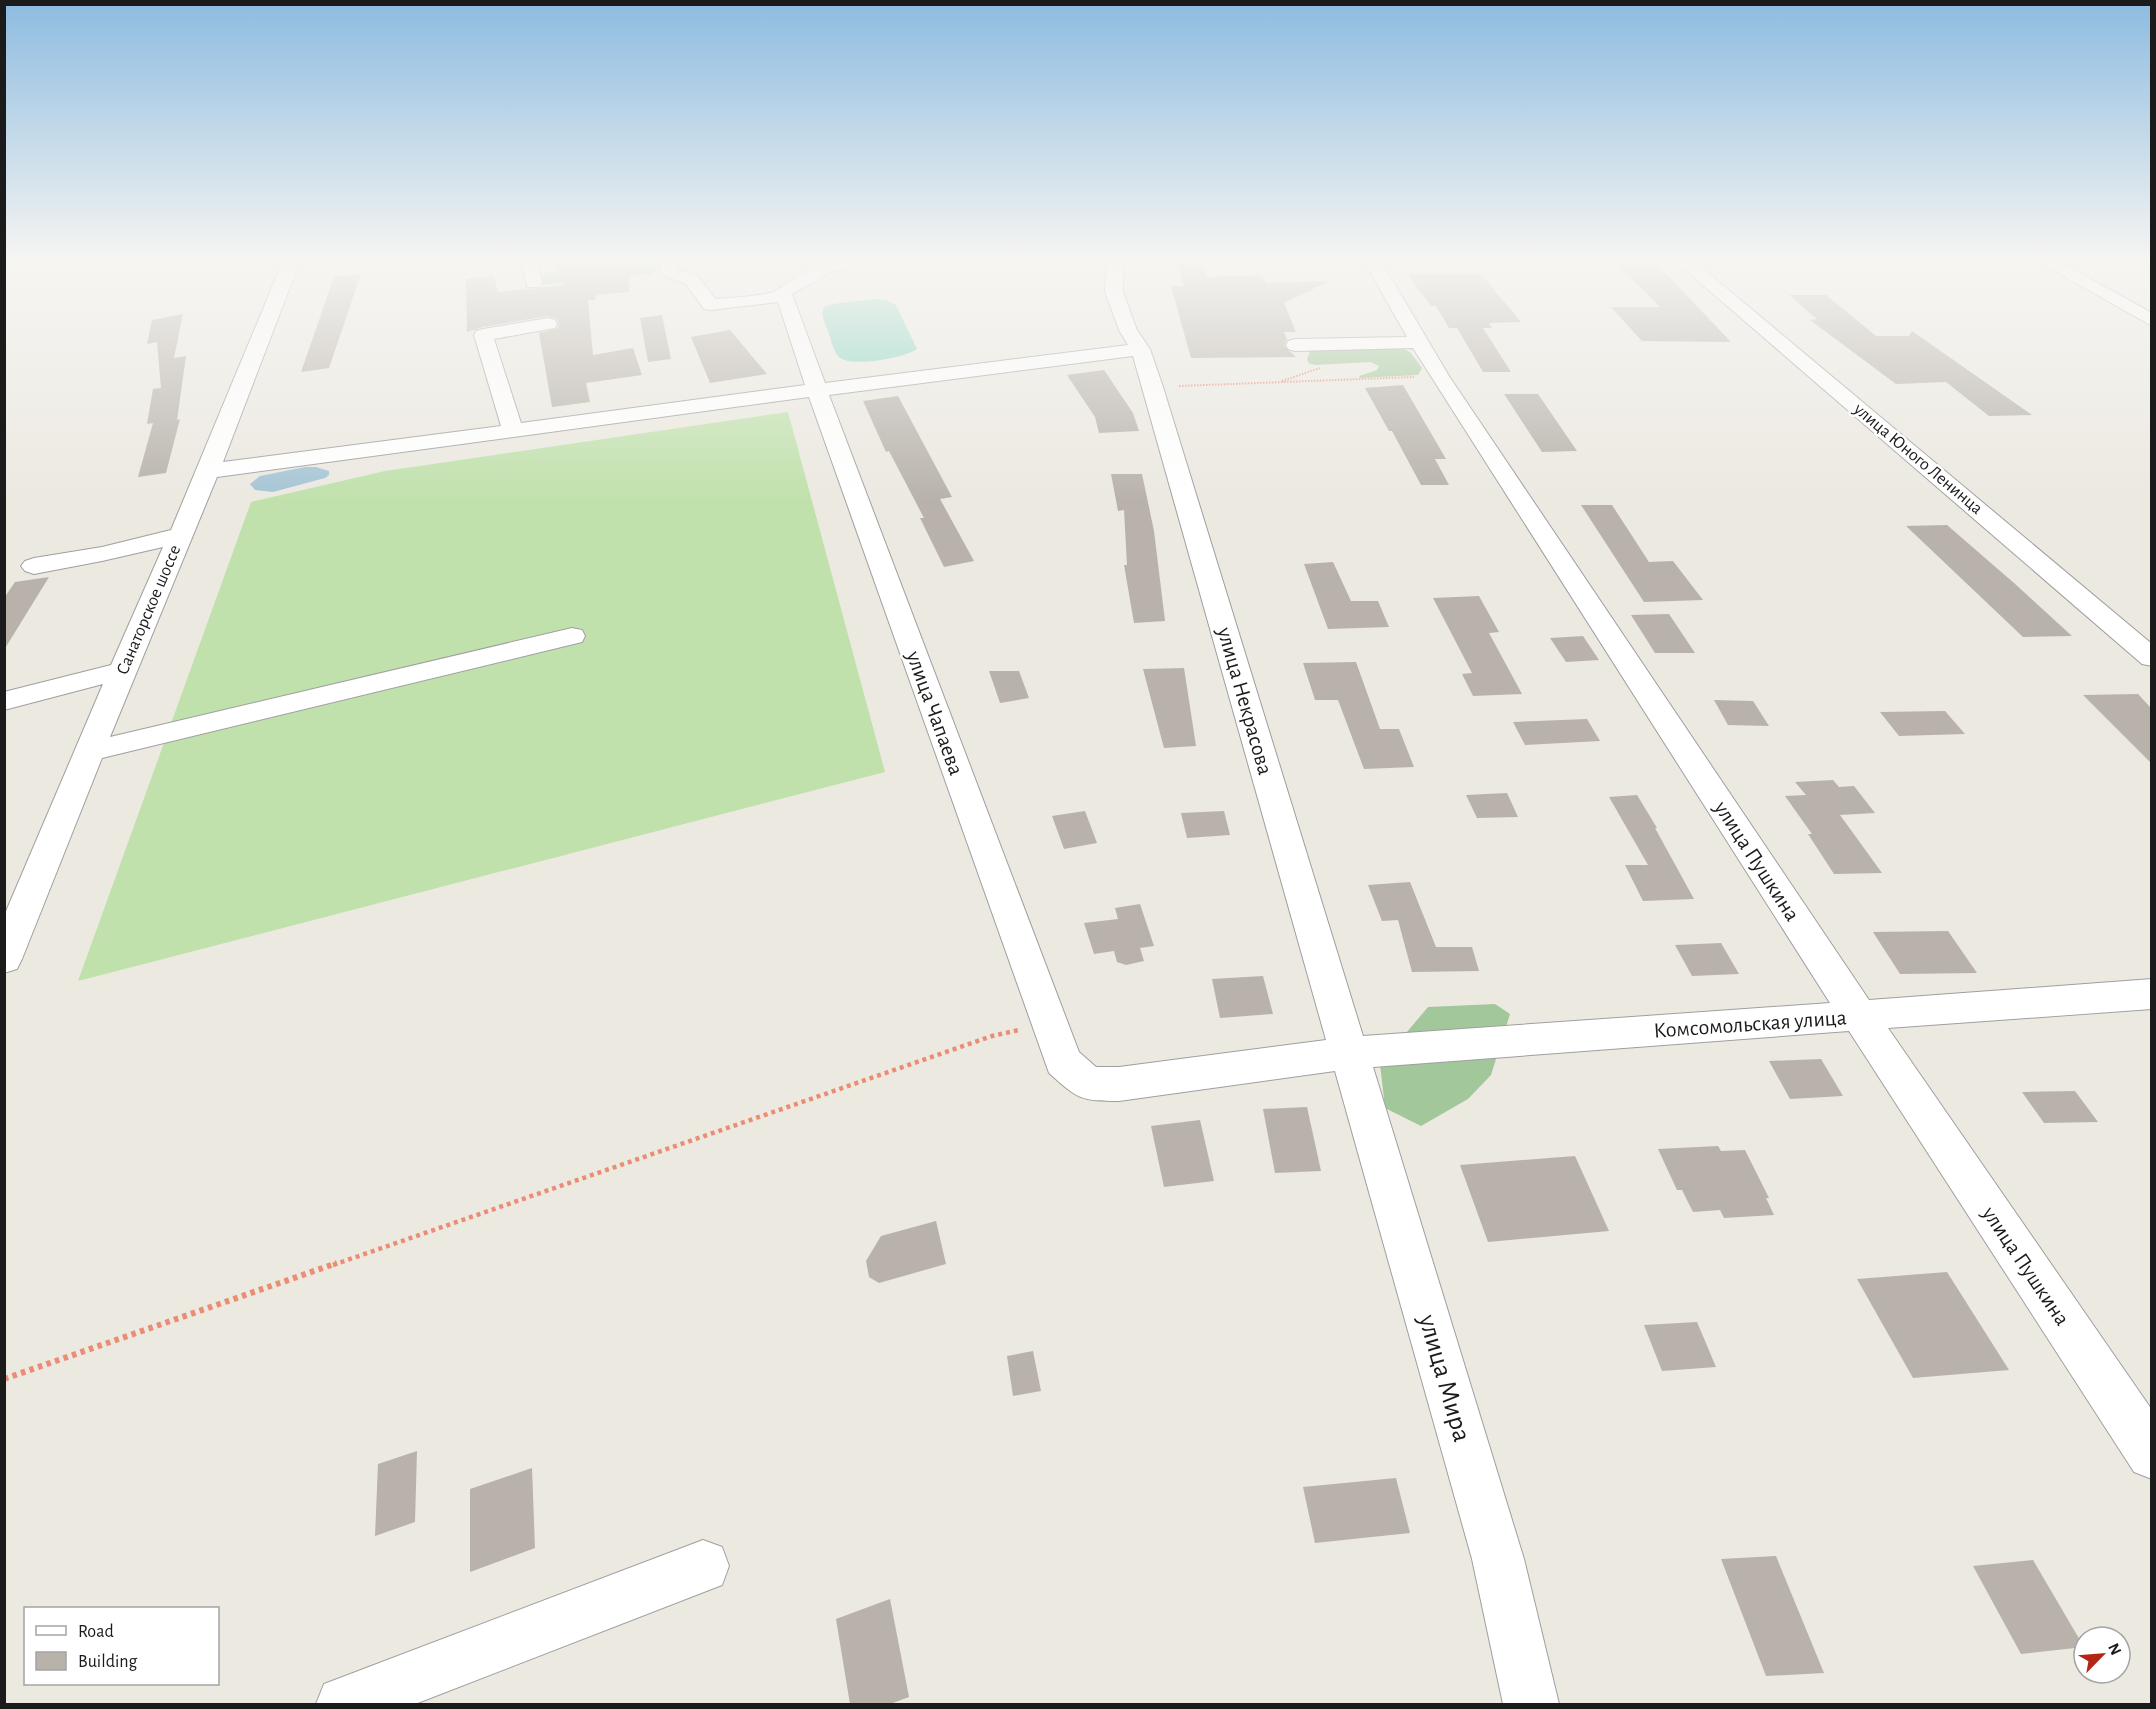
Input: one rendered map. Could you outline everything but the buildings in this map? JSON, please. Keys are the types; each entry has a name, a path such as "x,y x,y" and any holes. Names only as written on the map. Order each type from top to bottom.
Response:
{"street":[{"name":"Санаторское шоссе","path":"4,958 123,670 182,535 260,341"},
{"path":"485,341 513,430"},
{"name":"улица Чапаева","path":"800,341 1063,1062 1088,1084 1119,1084 1349,1053"},
{"name":"улица Некрасова","path":"1135,341 1140,349 1153,387 1349,1053"},
{"name":"улица Юного Ленинца","path":"1777,341 2151,658"},
{"path":"1295,345 1419,342"},
{"name":"улица Пушкина","path":"1419,342 1858,1016 2151,1454"},
{"path":"208,471 1140,349"},
{"path":"34,566 113,552 182,535"},
{"path":"91,751 572,636"},
{"path":"4,701 123,670"},
{"name":"Комсомольская улица","path":"1349,1053 2151,994"},
{"name":"улица Мира","path":"1349,1053 1498,1559 1531,1704"},
{"path":"344,1704 703,1566"}],"path":[{"path":"1153,387 1439,376"},
{"path":"4,1380 992,1036 1049,1025"}],"green space":[{"path":"832,341 913,341 917,349 901,356 854,362 839,357"},
{"path":"1399,346 1411,353 1422,368 1418,375 1360,378 1359,376 1377,370 1379,366 1371,362 1316,365 1310,364 1307,360 1311,348"},
{"path":"788,412 885,772 78,981 251,502 385,471"},
{"path":"1495,1004 1510,1014 1491,1075 1468,1099 1421,1126 1385,1108 1380,1064 1428,1007"}],"water":[{"path":"316,467 329,471 329,475 273,492 255,490 250,484 260,476"}]}
